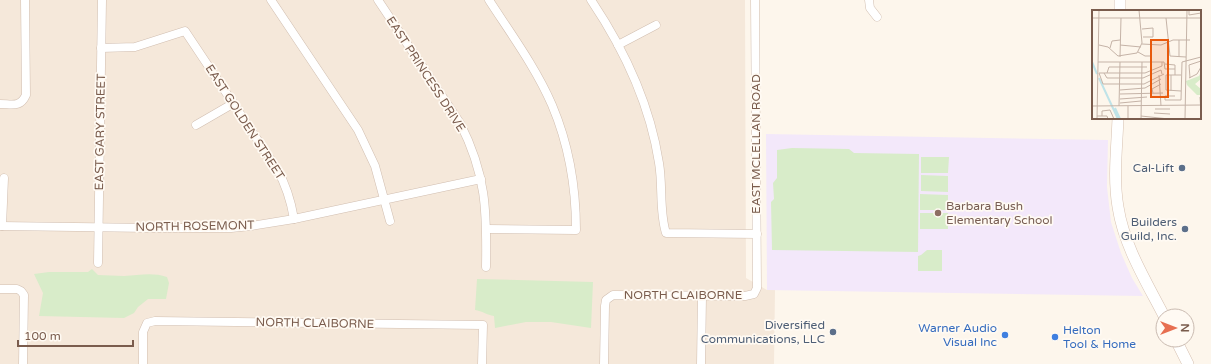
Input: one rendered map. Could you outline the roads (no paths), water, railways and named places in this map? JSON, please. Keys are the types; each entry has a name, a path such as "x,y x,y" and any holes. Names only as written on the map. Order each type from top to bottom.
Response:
{"street":[{"path":"0,104 19,104 23,102 26,95 25,0"},
{"name":"EAST GARY STREET","path":"98,263 102,0"},
{"path":"271,0 358,130 375,166 390,221"},
{"name":"EAST PRINCESS DRIVE","path":"378,0 460,122 475,157 485,202 487,229 486,267"},
{"path":"487,229 576,230 576,211 571,166 565,142 552,105 532,68 489,0"},
{"path":"591,0 606,23 633,75 654,136 659,164 663,222 666,233 757,234"},
{"name":"EAST MCLELLAN ROAD","path":"755,0 757,288"},
{"path":"869,0 870,8 877,17"},
{"path":"618,46 656,25"},
{"name":"EAST GOLDEN STREET","path":"101,48 135,47 185,31 280,174 290,200 294,219"},
{"path":"196,125 234,103"},
{"path":"1118,119 1116,182 1118,206 1123,231 1132,254 1160,308"},
{"path":"1,226 4,178"},
{"name":"NORTH ROSEMONT","path":"1,226 231,228 294,219 481,179"},
{"name":"NORTH CLAIBORNE","path":"604,364 605,306 606,300 613,295 745,296 754,294 757,288"},
{"path":"0,289 17,289 24,295 23,364"},
{"path":"701,364 702,296"},
{"name":"NORTH CLAIBORNE","path":"143,364 143,332 147,323 155,321 483,325 482,364"},
{"path":"1180,348 1188,364"}],"place":[{"name":"Cal-Lift","path":"1182,168"},
{"name":"Barbara Bush Elementary School","path":"938,213"},
{"name":"Builders Guild, Inc.","path":"1185,229"},
{"name":"Diversified Communications, LLC","path":"833,332"},
{"name":"Warner Audio Visual Inc","path":"1005,335"},
{"name":"Helton Tool & Home","path":"1055,337"}]}
